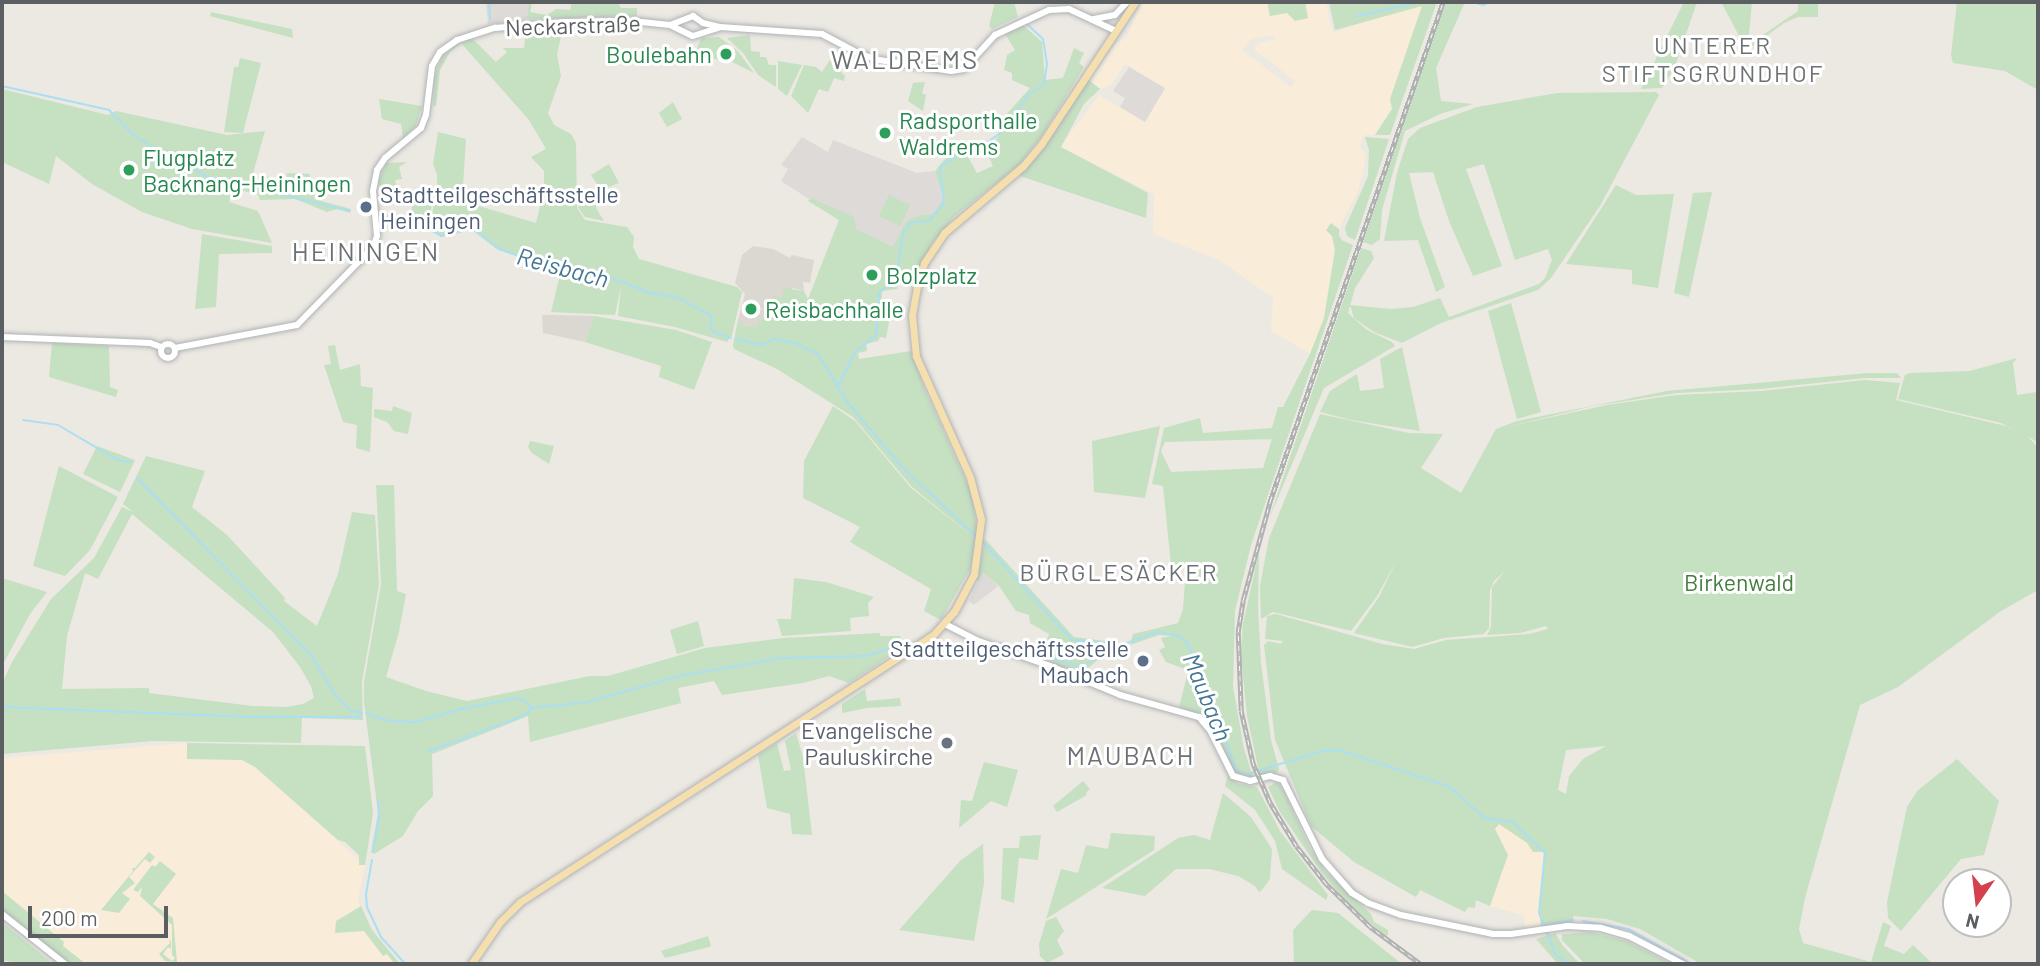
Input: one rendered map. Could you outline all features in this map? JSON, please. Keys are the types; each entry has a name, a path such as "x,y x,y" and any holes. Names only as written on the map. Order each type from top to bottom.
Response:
{"main road":[{"path":"1116,31 1128,2"},
{"path":"471,964 500,922 542,887 888,665 945,624 971,583 980,545 981,512 972,484 916,356 912,315 918,282 924,263 944,233 1023,166 1042,143 1135,2"}],"street":[{"path":"1094,19 1115,15 1128,2"},
{"path":"720,27 693,36 684,29 685,19 695,16 703,23 720,27 822,34 860,54 879,60 951,71 964,69 995,35 1049,10 1062,7 1116,31"},
{"name":"Neckarstraße","path":"670,25 685,19"},
{"name":"Neckarstraße","path":"174,348 297,325 373,247 377,236 373,191 377,170 384,158 415,135 424,124 430,73 440,52 471,34 509,26 632,21 684,29"},
{"path":"702,32 703,23"},
{"path":"2,337 146,343 161,347 169,343 174,348 174,355 168,358 161,354 161,347"},
{"path":"945,624 990,645 1153,706 1193,714 1205,722 1227,769 1238,779 1250,781 1270,776 1283,780 1322,859 1352,893 1368,903 1401,915 1493,934 1591,926 1619,932 1683,964"},
{"path":"2,914 65,964"}],"shaded area":[{"path":"486,2 532,2 529,19 488,24"},
{"path":"1142,2 1326,2 1333,33 1380,16 1423,6 1390,99 1392,109 1375,135 1364,135 1359,146 1365,153 1365,162 1358,191 1339,229 1331,224 1326,230 1332,236 1335,250 1324,318 1310,354 1271,331 1273,298 1219,260 1153,234 1154,194 1060,147 1099,95 1145,122 1165,89 1125,64 1112,84 1100,89 1089,80 1115,45 1128,34","holes":["1274,35 1274,39 1258,43 1254,49 1295,81 1291,87 1242,50 1252,39"]},
{"path":"1129,67 1165,88 1145,122 1120,107 1125,98 1113,91"},
{"path":"802,137 828,152 833,140 917,173 935,171 943,197 941,202 933,214 919,215 906,221 894,248 856,229 781,181 788,169 781,165"},
{"path":"753,246 773,249 790,258 792,255 814,260 810,283 803,282 804,291 793,288 756,327 740,326 738,320 745,294 735,283 742,255"},
{"path":"542,315 594,316 585,342 543,333"},
{"path":"983,571 998,586 974,605 969,601"},
{"path":"187,743 188,759 242,760 255,767 365,865 358,900 367,924 397,964 77,964 2,902 2,758"},
{"path":"1499,824 1527,843 1533,851 1544,852 1539,905 1541,927 1526,930 1523,915 1490,906 1508,855 1494,829"}],"green space":[{"path":"529,2 532,2 530,12 547,15 556,9 570,10 572,2 618,2 621,8 637,8 637,16 527,19"},
{"path":"995,2 1014,2 1018,17 992,29 989,26"},
{"path":"1267,2 1305,2 1308,18 1295,21 1287,13 1270,16"},
{"path":"1329,2 1437,2 1390,135 1375,135 1392,109 1390,99 1422,6 1335,30"},
{"path":"1445,2 1465,2 1436,68 1441,101 1473,104 1440,114 1405,131 1382,210 1380,239 1372,245 1363,242"},
{"path":"1684,2 1697,2 1674,69 1662,88 1641,89"},
{"path":"1721,2 1752,2 1748,45 1798,11 1798,2 1818,2 1818,17 1798,17 1784,23 1750,48 1743,43"},
{"path":"1957,2 2038,2 2038,90 2005,71 1953,63 1951,55"},
{"path":"211,12 292,29 293,38 210,16"},
{"path":"1022,24 1042,42 1045,80 1063,78 1074,48 1084,53 1079,63 1084,67 1043,134 1020,164 955,216 932,243 916,274 905,271 897,289 882,291 881,310 889,322 886,338 880,337 878,341 866,344 867,351 858,353 859,359 911,351 925,390 971,492 978,533 970,569 941,620 924,611 931,589 850,542 860,527 803,498 804,461 833,406 855,421 911,488 972,536 912,487 853,417 777,369 734,349 733,345 738,320 741,326 756,327 764,316 768,316 773,296 782,298 784,288 804,291 808,299 839,220 808,201 811,198 854,217 856,229 893,247 906,221 919,215 933,214 941,202 943,197 935,171 944,160 963,148 977,173 993,166 984,147 997,139 1004,117 1030,88 1012,80 1012,73 1004,70 1007,55 1015,50 1005,34"},
{"path":"563,27 557,55 561,76 548,113 554,125 571,134 576,143 577,208 585,220 627,227 634,237 633,247 639,259 737,287 742,292 732,335 727,342 675,327 618,316 621,286 615,315 551,312 561,270 498,250 472,230 441,237 429,230 437,188 437,174 433,164 438,132 466,139 462,201 536,223 544,190 544,171 531,157 546,149 529,120 461,43 472,38 496,62 507,52 503,48 524,48 526,29"},
{"path":"750,35 751,51 760,52 760,57 766,57 769,65 776,65 776,87 758,75 743,53 727,38"},
{"path":"719,37 738,51 754,73 732,62 698,56 697,49 701,38"},
{"path":"460,43 450,52 440,70 436,106 433,106 434,77 442,57"},
{"path":"240,58 261,63 243,133 224,132 234,67 238,67"},
{"path":"830,60 845,76 844,81 834,78 828,92 819,89 808,113 791,96 804,65 816,67 822,72"},
{"path":"778,61 802,65 787,96 778,89"},
{"path":"1089,80 1100,89 1084,104 1061,147 1148,193 1146,218 1020,176"},
{"path":"925,82 922,93 926,95 923,111 908,101 913,83"},
{"name":"Flugplatz Backnang-Heiningen","path":"2,89 108,115 116,111 227,135 265,131 249,187 255,194 233,188 229,202 258,211 272,243 192,229 142,212 92,184 56,156 49,184 2,162"},
{"path":"1656,92 1659,95 1600,206 1551,278 1538,290 1441,323 1402,343 1374,332 1354,318 1350,305 1391,309 1413,307 1440,298 1449,317 1539,284 1545,278 1552,260 1548,249 1515,260 1484,164 1466,169 1502,266 1473,276 1449,221 1433,172 1409,173 1420,218 1445,287 1436,292 1418,240 1384,241 1397,173 1408,139 1420,128 1477,107 1557,93"},
{"path":"379,99 422,106 416,125 403,139 401,124 382,119"},
{"path":"673,102 682,119 667,127 659,113"},
{"path":"1365,137 1389,139 1355,240 1347,236 1345,228 1368,176 1369,150"},
{"path":"407,162 399,167 402,179 395,180 397,188 377,185 386,163"},
{"path":"609,164 619,183 601,190 591,175"},
{"path":"287,173 310,174 309,182 317,184 314,199 351,209 350,213 337,209 327,212 295,199 260,200 257,192 263,175 270,178 279,192 284,193"},
{"path":"1616,185 1636,195 1674,194 1658,288 1632,284 1632,270 1566,264"},
{"path":"1712,192 1689,297 1674,293 1693,193"},
{"path":"414,193 424,195 424,202 432,203 428,230 420,224 384,218 384,214 395,215 410,222"},
{"path":"591,195 604,221 585,217 578,207 580,202"},
{"path":"889,195 910,205 900,226 879,216"},
{"path":"1331,223 1339,229 1339,236 1343,241 1353,245 1251,545 1235,611 1233,687 1244,749 1253,777 1246,778 1234,772 1229,764 1196,673 1166,662 1159,650 1165,647 1161,638 1172,636 1159,635 1130,645 1133,634 1178,623 1183,609 1186,568 1171,565 1163,486 1152,484 1164,428 1200,418 1203,433 1272,428 1278,407 1283,407 1310,354 1324,318 1335,250 1332,236 1326,230","holes":["1272,439 1263,468 1171,472 1161,451 1165,442"]},
{"path":"202,234 272,246 272,253 219,254 216,307 195,309"},
{"path":"1361,248 1371,251 1374,258 1355,288 1348,313 1367,330 1395,346 1324,388 1269,519"},
{"path":"1511,303 1541,412 1517,419 1488,311"},
{"path":"594,316 676,330 712,342 694,390 659,377 661,366 585,342"},
{"path":"52,343 109,346 110,387 118,390 116,397 49,377"},
{"path":"335,345 340,370 360,364 361,386 373,388 370,452 356,448 357,425 343,422 324,365 331,364 328,346"},
{"path":"1402,347 1420,431 1320,412 1330,391 1357,374 1360,391 1384,388 1380,359"},
{"path":"2017,358 2013,363 2017,395 2037,392 2038,442 2001,423 1898,399 1905,375 1910,373 1970,371"},
{"name":"Birkenwald","path":"1869,373 1897,373 1901,378 1865,378 1760,389 1677,393 1593,406 1506,427 1607,405 1676,395 1762,391 1865,380 1900,383 1896,400 2006,426 2027,436 2038,450 2038,590 2001,611 1898,687 1860,705 1805,898 1799,929 1803,943 1871,962 1883,922 1891,926 1884,946 1904,954 1913,945 1933,964 1701,964 1640,929 1607,919 1573,916 1573,922 1541,927 1539,905 1544,852 1533,852 1527,843 1499,824 1495,829 1508,855 1490,906 1476,900 1475,908 1468,907 1465,912 1420,890 1416,897 1354,862 1311,826 1275,740 1264,645 1268,641 1281,644 1283,641 1265,639 1267,616 1276,614 1382,644 1414,649 1446,640 1529,634 1548,629 1546,626 1520,633 1487,635 1491,627 1492,587 1505,571 1494,581 1490,590 1489,628 1484,634 1444,638 1412,647 1354,633 1379,597 1396,562 1377,596 1351,631 1273,612 1261,619 1260,586 1269,538 1320,414 1409,433 1443,434 1421,468 1461,493 1496,429 1517,421 1667,391","holes":["1606,746 1583,759 1569,776 1566,794 1558,790 1566,750"]},
{"path":"393,406 412,413 408,434 394,431 387,422 374,417 374,409 392,411"},
{"path":"1160,426 1145,498 1094,492 1092,441"},
{"path":"530,441 554,446 549,464 532,453 528,447"},
{"path":"97,446 135,460 120,492 83,474"},
{"path":"146,456 205,471 192,507 227,535 285,598 284,601 317,626 338,574 352,512 375,515 379,585 362,682 363,720 302,718 301,743 153,741 2,754 2,684 12,662 51,599 94,558 122,507 133,512 123,504","holes":["132,514 273,632 311,686 314,698 303,704 286,707 252,706 149,693 149,688 62,689 67,636 85,573 98,579"]},
{"path":"59,466 118,497 90,550 65,576 33,566"},
{"path":"376,485 394,485 397,591 406,594 386,677 426,691 467,701 590,676 608,676 705,648 783,638 880,633 880,636 900,636 902,648 849,683 829,676 803,683 722,695 714,681 678,688 681,703 530,742 528,716 432,754 433,796 418,811 403,836 374,854 371,852 378,813 364,702 364,682 381,584"},
{"path":"985,539 1074,637 1121,643 1120,648 1112,648 1087,669 1071,671 1041,658 1049,634 1030,623 1029,615 1016,611 999,586 983,572 978,582 977,580"},
{"path":"1259,552 1261,663 1271,740 1279,769 1277,773 1260,776 1247,716 1241,655 1243,624"},
{"path":"2,578 47,592 30,614 2,666"},
{"path":"794,578 826,582 874,597 868,603 869,616 850,618 851,631 782,636 777,619 791,619"},
{"path":"698,621 704,646 677,654 670,630"},
{"path":"1188,672 1194,674 1205,717 1179,707"},
{"path":"865,689 867,701 900,698 901,706 842,713 842,704"},
{"path":"796,733 803,757 812,835 792,834 790,814 767,808 758,755 777,743 784,771 791,770 785,741"},
{"path":"187,743 365,746 373,813 365,865 359,865 359,855 345,842 338,840 255,767 242,760 187,759"},
{"path":"1957,759 1999,801 1984,855 1961,859 1954,868 1942,868 1942,882 1901,931 1888,918 1887,902 1907,807 1917,791"},
{"path":"984,762 1018,770 1007,807 991,801 959,828 961,800 972,801"},
{"path":"1228,776 1239,784 1257,787 1280,831 1328,895 1326,900 1282,869 1275,841 1255,810 1225,786"},
{"path":"1083,781 1090,789 1087,795 1057,812 1053,806"},
{"path":"1277,782 1283,789 1310,848 1327,873 1371,914 1374,922 1388,930 1388,935 1385,936 1347,903 1321,872 1280,812 1268,787"},
{"path":"1223,793 1251,817 1272,849 1270,879 1262,890 1259,892 1255,886 1238,876 1209,869 1176,869 1145,896 1102,888 1178,838 1194,835 1210,840"},
{"path":"1111,833 1155,836 1154,850 1046,919 1061,869 1078,873 1086,845 1108,849"},
{"path":"1041,835 1038,860 1019,858 1014,903 1001,899 1003,848 1019,848 1020,836"},
{"path":"983,844 984,883 974,941 899,930 960,861"},
{"path":"149,852 155,857 150,863 145,859 129,877 135,883 122,893 130,899 119,913 101,910 133,871 132,868"},
{"path":"160,861 176,874 153,904 173,918 177,962 165,961 159,954 170,943 169,940 171,941 171,949 168,947 163,954 172,961 175,958 172,955 172,925 140,896 142,887 138,892 133,890 152,865 155,867"},
{"path":"2,891 64,942 63,946 86,964 69,964 2,910"},
{"path":"361,906 372,930 400,964 395,964 387,954 383,956 364,931 335,933 336,921"},
{"path":"1312,910 1338,913 1402,964 1294,964 1293,930"},
{"path":"1056,917 1064,931 1057,940 1064,954 1047,963 1040,956 1039,944 1046,921"},
{"path":"2,923 53,964 23,964 2,960"},
{"path":"1591,932 1627,941 1671,964 1585,964 1562,940 1562,934"},
{"path":"1555,933 1580,964 1558,964 1536,939"},
{"path":"708,936 709,947 665,958 661,951"}],"waterway":[{"path":"489,2 490,19"},
{"name":"Maubach","path":"1357,16 1419,2"},
{"name":"Maubach","path":"1472,2 1483,5 1490,2"},
{"name":"Maubach","path":"982,146 998,135 1030,93 1044,85 1047,64 1043,39 1027,24"},
{"name":"Reisbach","path":"2,86 109,110 134,136 206,176 350,211"},
{"name":"Maubach","path":"944,201 940,167 965,150"},
{"name":"Maubach","path":"838,386 856,351 876,336 879,293 897,277 903,233 911,223 930,220 944,203"},
{"name":"Reisbach","path":"384,216 421,223 441,236 472,228 500,249 524,258 623,282 646,292 679,298 712,316 710,328 713,332 731,338"},
{"name":"Maubach","path":"736,339 761,345 775,339 795,343 818,354 847,402 903,468 976,536"},
{"path":"23,420 58,425 118,460 131,462"},
{"path":"137,478 311,655 336,696 350,710 361,712"},
{"name":"Maubach","path":"981,540 1072,640 1122,645 1156,632 1179,636 1186,641 1211,694 1236,771 1248,774 1322,751 1339,750 1448,786 1485,818 1513,822 1545,853 1539,913 1556,955 1570,964"},
{"path":"1001,643 1078,666 1084,666 1111,645"},
{"path":"583,703 684,675 782,658 866,656 899,645"},
{"path":"366,713 384,720 415,722 461,709 518,698 527,702 531,708 580,703"},
{"path":"2,707 253,717 359,717 362,713"},
{"path":"427,752 515,719 528,713 531,708"},
{"path":"373,851 379,816 378,800"},
{"path":"372,860 366,894 367,907 381,937 405,964"},
{"path":"1545,925 1574,920"},
{"path":"1583,921 1628,929 1692,964"}],"railway":[{"path":"1420,964 1370,927 1326,884 1296,846 1270,803 1253,764 1241,711 1238,632 1243,600 1270,501 1443,2"}],"place":[{"name":"Boulebahn","path":"726,54"},
{"name":"Radsporthalle Waldrems","path":"885,133"},
{"name":"Flugplatz Backnang-Heiningen","path":"129,170"},
{"name":"Stadtteilgeschäftsstelle Heiningen","path":"366,207"},
{"name":"Bolzplatz","path":"872,275"},
{"name":"Reisbachhalle","path":"751,309"},
{"name":"Stadtteilgeschäftsstelle Maubach","path":"1143,661"},
{"name":"Evangelische Pauluskirche","path":"947,743"}],"district":[{"name":"WALDREMS","path":"905,59"},
{"name":"UNTERER STIFTSGRUNDHOF","path":"1713,59"},
{"name":"HEININGEN","path":"366,251"},
{"name":"BÜRGLESÄCKER","path":"1119,572"},
{"name":"MAUBACH","path":"1131,755"}]}
